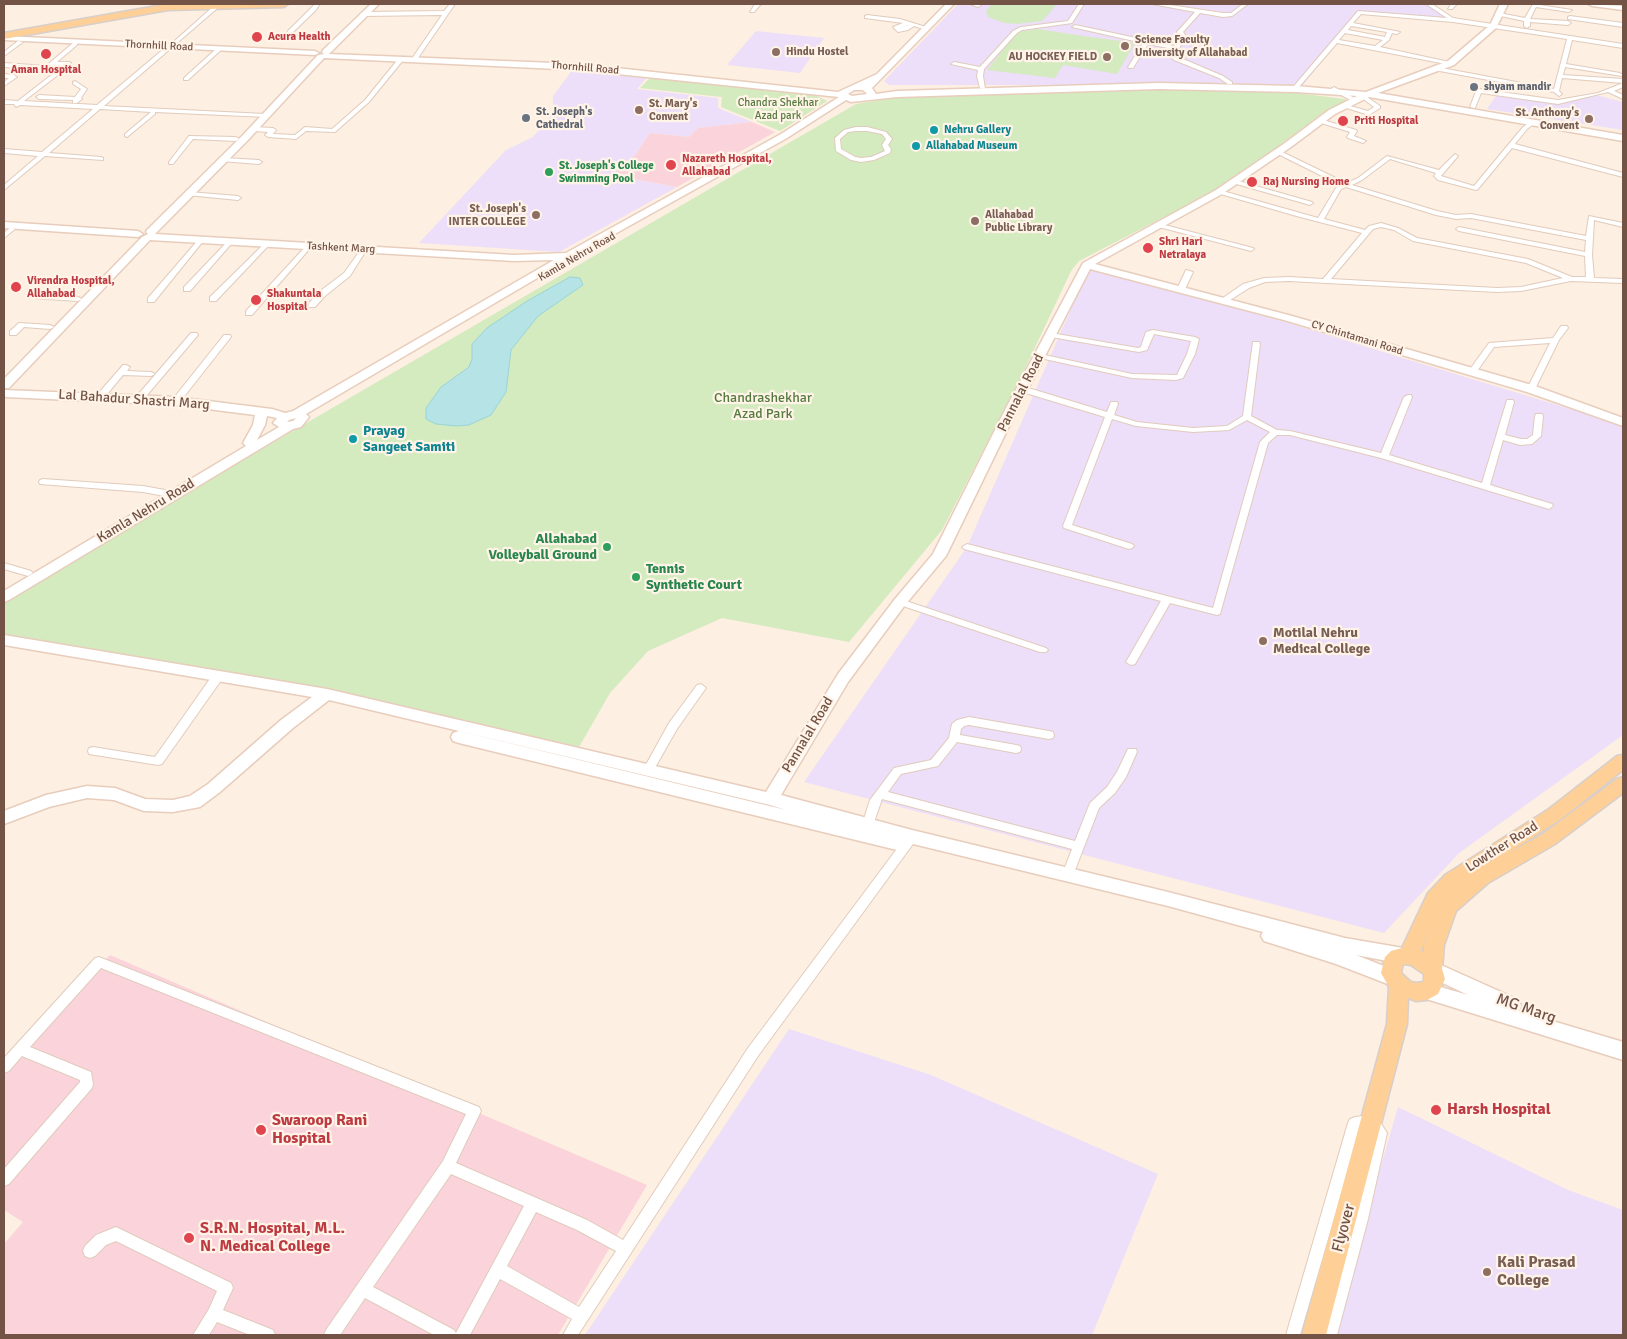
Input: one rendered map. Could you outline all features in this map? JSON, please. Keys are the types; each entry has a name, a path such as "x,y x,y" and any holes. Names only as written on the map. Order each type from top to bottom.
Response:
{"main road":[{"path":"4,36 15,32 111,14 178,4"},
{"path":"4,36 155,9 218,5 284,4"},
{"name":"Lowther Road","path":"1623,761 1555,814 1452,880 1435,899 1406,956 1392,964 1409,986 1434,984 1435,979 1432,969 1434,945 1448,907 1464,891 1481,878 1549,839 1623,784"},
{"path":"1406,956 1421,960 1432,969"},
{"path":"1371,1127 1396,1024 1409,986"},
{"name":"Flyover","path":"1314,1335 1371,1127"}],"street":[{"path":"290,32 317,4"},
{"path":"4,387 144,235 236,139 261,117 365,4"},
{"path":"283,52 300,59 320,54 375,4"},
{"path":"416,57 452,4"},
{"path":"752,11 758,4"},
{"path":"868,92 882,73 950,4"},
{"path":"954,64 981,69 1015,32 1021,29 1070,22 1081,4"},
{"path":"1155,4 1230,14 1246,4"},
{"path":"1429,4 1453,20"},
{"path":"1493,26 1504,4"},
{"path":"1562,36 1569,21 1569,10 1573,4"},
{"path":"1592,4 1623,8"},
{"path":"4,188 218,5"},
{"path":"1525,31 1527,20 1534,5 1569,10"},
{"path":"1199,11 1180,32 1182,35 1173,56 1176,59 1221,77 1230,83"},
{"path":"1297,86 1360,12 1453,20 1623,46"},
{"path":"363,14 447,13"},
{"path":"1499,15 1527,20 1623,25"},
{"path":"867,17 926,28"},
{"path":"1350,24 1397,32"},
{"name":"Pannalal Road","path":"770,798 844,678 900,602 939,556 1022,389 1088,265 1093,260 1219,192 1343,106 1451,62 1493,26"},
{"path":"1075,27 1176,48"},
{"path":"1344,31 1387,38"},
{"path":"1376,48 1387,38 1390,31"},
{"path":"4,54 21,41 21,36 27,32"},
{"name":"Thornhill Road","path":"4,36 21,41 283,52"},
{"path":"1556,90 1570,38"},
{"name":"Thornhill Road","path":"21,41 579,67 820,94 846,95"},
{"path":"1336,41 1451,62"},
{"path":"1131,67 1146,42"},
{"path":"4,65 47,68 74,44"},
{"path":"186,79 218,50"},
{"path":"283,52 352,56"},
{"name":"Thornhill Road","path":"352,56 577,64 846,95"},
{"path":"254,128 273,130 268,135 296,137 305,129 333,131 366,101 401,59"},
{"path":"17,104 69,64 52,64"},
{"path":"1562,65 1623,76"},
{"path":"981,69 982,88"},
{"path":"1436,69 1556,90 1566,100"},
{"path":"846,95 854,87 882,73"},
{"path":"4,76 14,77 4,84"},
{"path":"1559,76 1623,81"},
{"path":"875,81 885,88 895,90"},
{"path":"17,104 47,110 70,107 79,99 84,89 75,83"},
{"path":"846,95 895,90 1155,83 1230,83 1297,86 1336,90 1623,138"},
{"path":"854,87 868,92 897,94 1158,86 1336,90 1365,96 1473,107 1623,132"},
{"path":"1473,107 1479,91 1558,102 1610,91 1623,86"},
{"path":"1610,91 1623,97"},
{"path":"820,94 827,98 832,106"},
{"name":"Kamla Nehru Road","path":"4,596 289,420 530,278 554,267 567,256 784,136 846,95"},
{"name":"Kamla Nehru Road","path":"4,586 554,267 780,143 846,95"},
{"path":"1343,106 1369,113 1378,106 1365,96"},
{"path":"39,97 79,99"},
{"path":"4,104 261,117"},
{"path":"98,109 261,117"},
{"path":"127,135 153,113"},
{"path":"4,387 50,327 189,194 254,128 261,117"},
{"path":"1320,121 1354,131 1350,137 1363,141"},
{"path":"1438,172 1437,176 1440,179 1476,188 1524,128 1533,122"},
{"path":"875,130 884,133 889,139 885,145 888,152 880,156 861,160 853,159 838,150 837,139 846,131 875,130"},
{"path":"171,163 191,137 236,139"},
{"path":"1510,145 1623,175"},
{"path":"4,151 101,159"},
{"path":"1278,152 1345,185 1448,216 1471,216 1590,239"},
{"path":"1438,172 1455,156"},
{"path":"1320,220 1339,188 1360,179 1389,157 1438,172"},
{"path":"223,160 259,162"},
{"path":"1235,182 1310,203"},
{"path":"1219,192 1367,232"},
{"path":"189,194 238,198"},
{"path":"1590,278 1588,255 1591,217 1623,225"},
{"path":"1158,226 1251,249"},
{"path":"1326,280 1370,227 1381,226 1396,229 1415,240 1528,261 1571,279"},
{"path":"4,236 7,228"},
{"name":"Tashkent Marg","path":"7,228 517,254 531,257 554,267"},
{"path":"1459,229 1588,255"},
{"name":"Tashkent Marg","path":"144,235 230,242 531,257"},
{"path":"151,300 201,240"},
{"path":"188,289 230,242"},
{"path":"213,299 267,244"},
{"path":"249,313 309,246"},
{"path":"312,305 322,294 347,274 364,249"},
{"path":"530,278 531,257 567,256"},
{"name":"CY Chintamani Road","path":"1088,265 1224,300 1531,389 1623,422"},
{"path":"1180,289 1189,272"},
{"path":"1224,300 1246,286 1264,280 1326,280 1497,290 1521,289 1571,279 1590,278 1623,281"},
{"path":"32,296 78,299"},
{"path":"13,333 22,325 50,327"},
{"path":"1531,389 1555,340 1564,328"},
{"path":"1040,356 1132,376 1176,378 1180,376 1184,369 1195,339 1153,332 1149,334 1144,348 1139,350 1051,335"},
{"path":"139,399 194,335"},
{"path":"176,401 227,337"},
{"path":"1472,372 1492,346 1555,340"},
{"path":"1247,417 1256,344"},
{"path":"100,397 123,370 151,374"},
{"name":"Lal Bahadur Shastri Marg","path":"4,387 100,397 176,401 262,412"},
{"path":"1022,389 1136,424 1193,430 1229,428 1247,417"},
{"path":"1384,456 1408,397"},
{"path":"262,412 290,408 326,398"},
{"path":"1485,487 1510,402"},
{"path":"1114,404 1067,526 1129,546"},
{"path":"262,412 289,420"},
{"path":"248,443 259,425 262,412"},
{"path":"1500,436 1520,442 1529,442 1537,436 1539,416"},
{"path":"1247,417 1275,432 1290,432 1384,456 1549,506"},
{"path":"967,547 1217,612 1264,442 1275,432"},
{"path":"43,482 143,489 165,493"},
{"path":"4,566 28,573"},
{"path":"1131,662 1167,598"},
{"path":"900,602 1043,650"},
{"path":"4,640 322,698 648,770 770,798 868,825 909,841 1068,875 1345,946 1406,956"},
{"path":"4,649 216,679"},
{"path":"93,751 158,761 216,679"},
{"path":"648,770 673,726 701,688"},
{"path":"4,818 46,802 88,792 115,794 144,805 174,806 194,802 214,788 287,724 322,698"},
{"path":"322,698 909,841 1260,933 1339,957 1409,986 1623,1051"},
{"path":"868,825 876,800 898,771 934,763 954,738 956,727 961,723 969,721 1049,736"},
{"path":"954,738 1016,749"},
{"path":"1068,875 1094,806 1111,790 1122,774 1132,752"},
{"path":"880,794 1079,846"},
{"path":"570,1335 753,1052 909,841"},
{"path":"4,1067 99,962 474,1111 448,1166 331,1335"},
{"name":"MG Marg","path":"1432,969 1500,1002 1623,1040"},
{"path":"4,1179 87,1084 86,1076 20,1049"},
{"path":"1293,1335 1355,1123 1371,1127 1380,1133 1361,1219 1330,1335"},
{"path":"448,1166 582,1225 626,1248"},
{"path":"462,1335 533,1203"},
{"path":"90,1251 101,1240 116,1234 226,1288 214,1314 200,1335"},
{"path":"497,1269 582,1317"},
{"path":"363,1289 449,1335"},
{"path":"214,1314 268,1335"}],"shaded area":[{"name":"Science Faculty University of Allahabad","path":"958,4 1430,4 1453,19 1356,13 1350,24 1300,89 1154,85 889,85 884,81"},
{"name":"Hindu Hostel","path":"756,31 824,38 800,73 727,65"},
{"name":"St. Joseph's INTER COLLEGE","path":"574,68 648,76 637,89 718,98 718,108 752,122 698,128 689,137 650,133 636,154 613,175 677,187 559,252 419,243 506,150 533,137 553,113 553,96"},
{"name":"St. Anthony's Convent","path":"1498,93 1557,102 1596,95 1623,102 1623,130 1487,109"},
{"name":"Nazareth Hospital, Allahabad","path":"752,122 775,132 677,187 613,175 636,154 650,133 689,137 698,128"},
{"name":"Motilal Nehru Medical College","path":"1091,263 1623,425 1623,735 1459,853 1384,933 804,782 967,547"},
{"name":"Swaroop Rani Hospital","path":"110,955 647,1185 558,1335 4,1335 4,1244 23,1222 4,1210 4,1075"},
{"path":"789,1029 931,1075 1158,1174 1092,1335 585,1335"},
{"name":"Kali Prasad College","path":"1398,1107 1568,1190 1623,1210 1623,1335 1332,1335"}],"green space":[{"path":"992,4 1057,4 1042,21 1017,24 1004,23 988,17 986,11"},
{"path":"1038,29 1135,43 1117,74 1063,65 1055,78 987,70 1017,32"},
{"name":"Chandra Shekhar Azad park","path":"652,76 817,96 827,101 780,131 721,107 722,97 640,88"},
{"name":"Chandrashekhar Azad Park","path":"1212,88 1289,92 1344,99 1350,102 1324,112 1228,184 1079,261 1071,271 1023,373 942,530 849,642 722,618 648,651 610,693 579,747 320,688 4,636 4,604 160,508 856,104 898,97"}],"water":[{"path":"570,277 580,278 583,285 538,316 511,350 506,392 491,415 469,425 456,426 436,424 426,419 426,408 441,387 469,367 472,359 472,344 487,328 527,301"}],"place":[{"name":"Acura Health","path":"257,37"},
{"name":"Science Faculty University of Allahabad","path":"1125,46"},
{"name":"Hindu Hostel","path":"776,52"},
{"name":"Aman Hospital","path":"46,54"},
{"name":"AU HOCKEY FIELD","path":"1107,57"},
{"name":"shyam mandir","path":"1474,87"},
{"name":"St. Mary's Convent","path":"639,110"},
{"name":"St. Joseph's Cathedral","path":"526,118"},
{"name":"St. Anthony's Convent","path":"1589,119"},
{"name":"Priti Hospital","path":"1343,121"},
{"name":"Nehru Gallery","path":"934,130"},
{"name":"Allahabad Museum","path":"916,146"},
{"name":"Nazareth Hospital, Allahabad","path":"671,165"},
{"name":"St. Joseph's College Swimming Pool","path":"549,172"},
{"name":"Raj Nursing Home","path":"1252,182"},
{"name":"St. Joseph's INTER COLLEGE","path":"536,215"},
{"name":"Allahabad Public Library","path":"975,221"},
{"name":"Shri Hari Netralaya","path":"1148,248"},
{"name":"Virendra Hospital, Allahabad","path":"16,287"},
{"name":"Shakuntala Hospital","path":"256,300"},
{"name":"Prayag Sangeet Samiti","path":"353,439"},
{"name":"Allahabad Volleyball Ground","path":"607,547"},
{"name":"Tennis Synthetic Court","path":"636,577"},
{"name":"Motilal Nehru Medical College","path":"1263,641"},
{"name":"Harsh Hospital","path":"1436,1110"},
{"name":"Swaroop Rani Hospital","path":"261,1130"},
{"name":"S.R.N. Hospital, M.L. N. Medical College","path":"189,1238"},
{"name":"Kali Prasad College","path":"1487,1272"}]}
